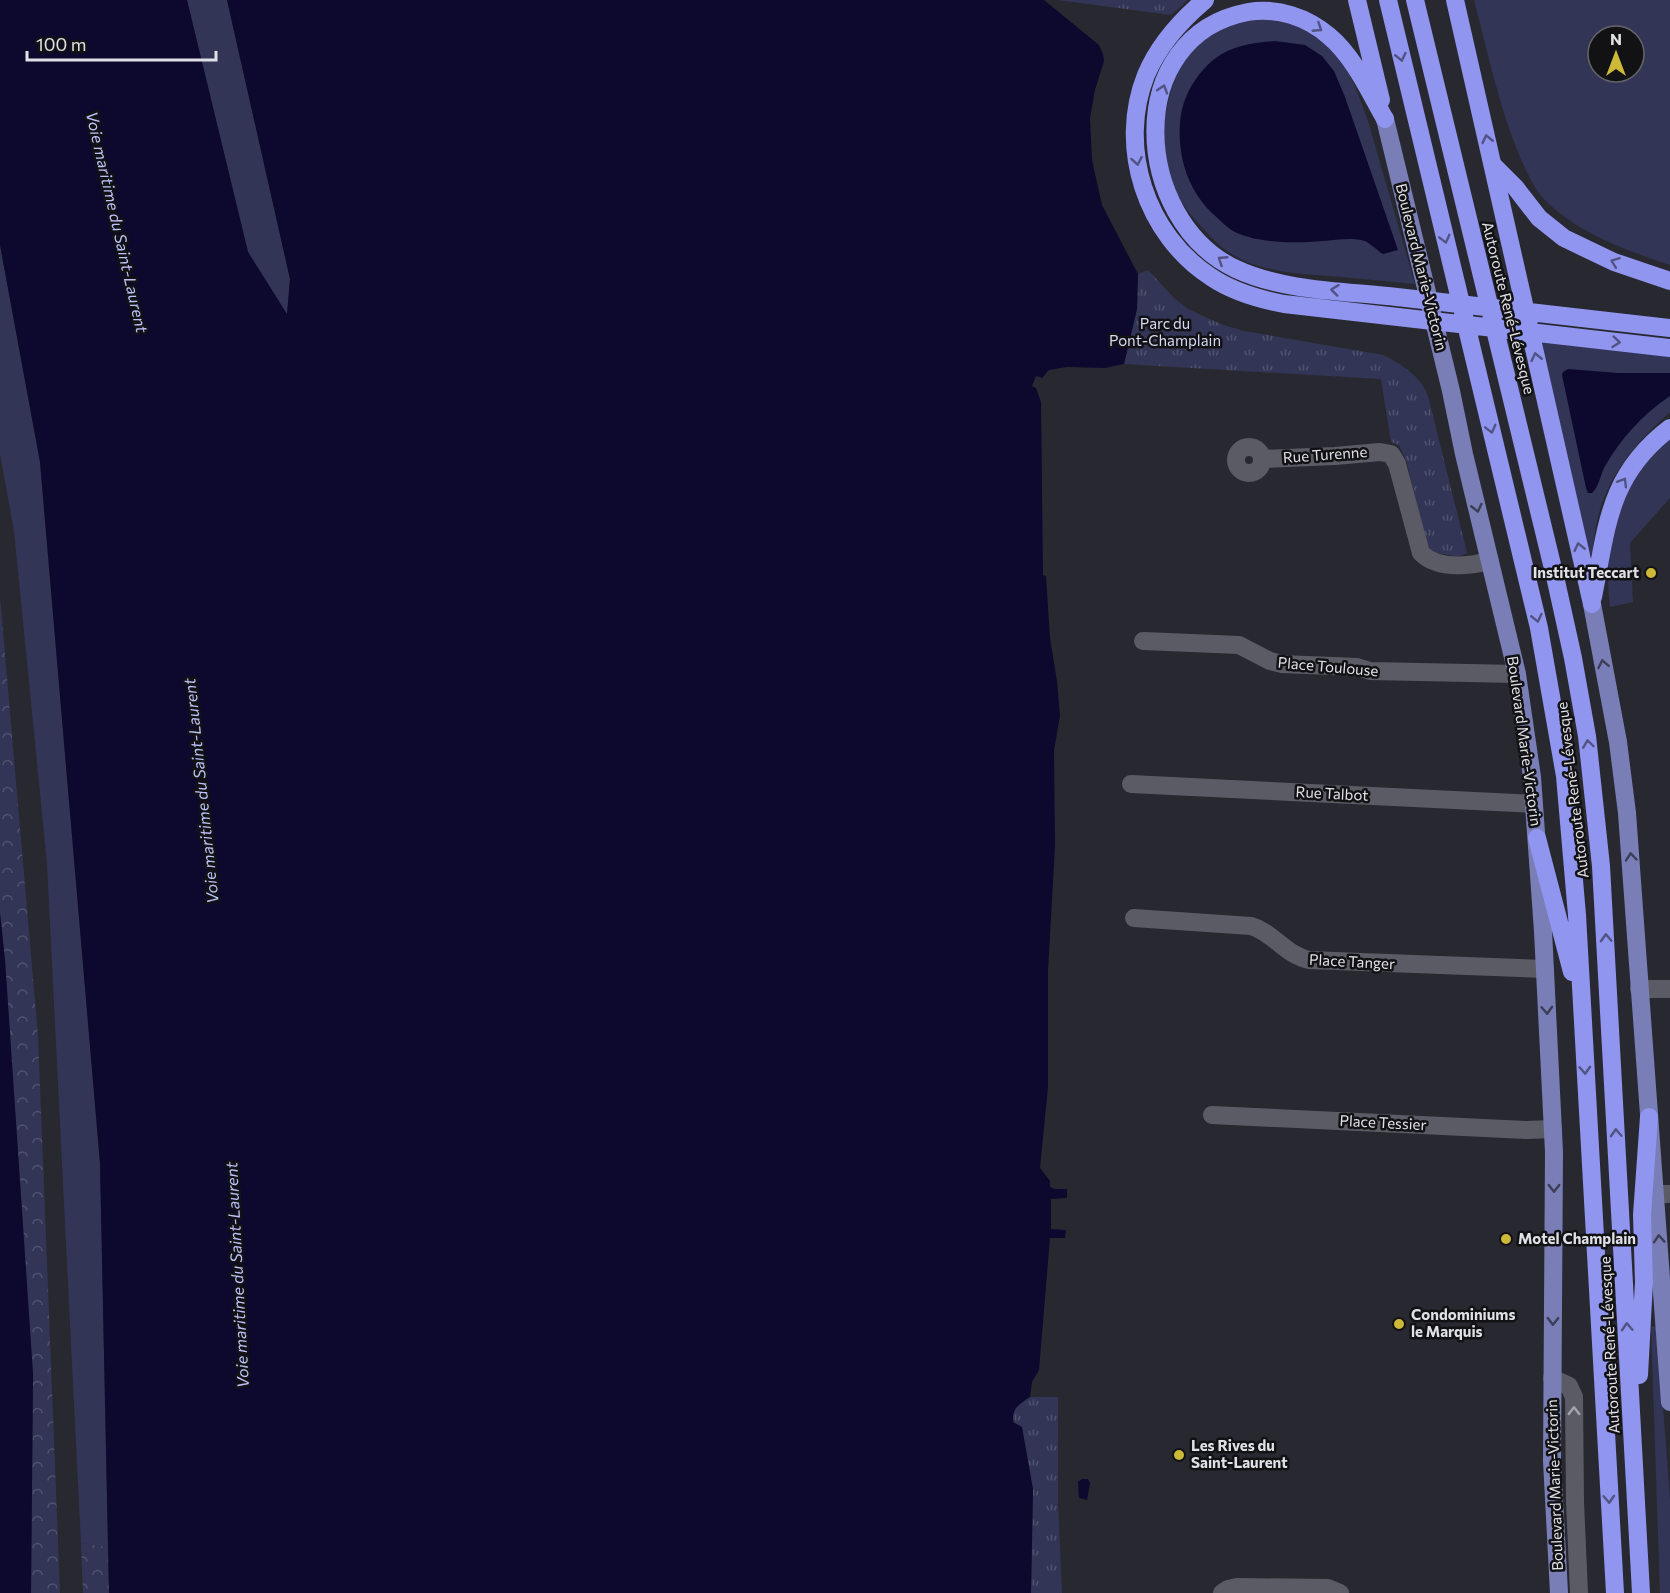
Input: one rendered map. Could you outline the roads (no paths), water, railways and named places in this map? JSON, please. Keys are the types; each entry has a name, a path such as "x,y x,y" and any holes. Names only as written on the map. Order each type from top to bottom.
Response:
{"highway":[{"path":"1205,0 1176,27 1161,47 1146,75 1137,106 1135,137 1138,167 1146,195 1158,221 1176,246 1196,266 1222,284 1244,294 1284,304 1670,348"},
{"path":"1357,0 1385,119"},
{"name":"Autoroute René-Lévesque","path":"1388,0 1548,671 1565,776 1572,842 1614,1593"},
{"name":"Autoroute René-Lévesque","path":"1415,0 1560,597 1587,736 1602,877 1641,1593"},
{"path":"1455,0 1592,604"},
{"path":"1385,119 1350,59 1330,37 1316,26 1298,17 1280,12 1252,11 1227,17 1199,34 1182,51 1170,70 1157,110 1155,140 1159,172 1171,204 1192,235 1222,261 1248,274 1276,282 1393,297 1670,328"},
{"path":"1493,165 1515,187 1539,218 1564,238 1614,262 1670,281"},
{"path":"1592,604 1604,536 1616,494 1639,458 1670,428"},
{"path":"1537,838 1582,1012"},
{"path":"1635,1470 1644,1282 1642,1215 1649,1117"}],"main road":[{"name":"Boulevard Marie-Victorin","path":"1385,119 1517,674 1534,804 1553,1129 1552,1461 1559,1593"},
{"path":"1592,604 1618,742 1627,813 1649,1117 1663,1194 1670,1402"}],"street":[{"name":"Rue Turenne","path":"1263,459 1380,452 1391,454 1397,464 1421,553 1433,561 1457,565 1490,561"},
{"name":"Place Toulouse","path":"1143,641 1239,645 1270,661 1282,664 1357,667 1370,671 1517,674"},
{"name":"Rue Talbot","path":"1131,784 1534,804"},
{"name":"Place Tanger","path":"1134,918 1251,926 1261,930 1296,957 1309,960 1545,969"},
{"path":"1639,989 1670,988"},
{"name":"Place Tessier","path":"1212,1115 1531,1130 1553,1129"},
{"name":"Boulevard Marie-Victorin","path":"1552,1378 1569,1386 1574,1397 1579,1593"},
{"path":"1222,1593 1237,1587 1328,1588 1340,1593"}],"water":[{"name":"Voie maritime du Saint-Laurent","path":"0,0 187,0 248,252 287,314 290,279 227,0 1044,0 1099,45 1104,61 1095,90 1090,118 1092,160 1102,205 1138,274 1137,309 1124,364 1105,368 1067,367 1049,370 1042,378 1036,376 1032,386 1036,388 1041,402 1043,575 1046,576 1050,638 1060,716 1054,750 1055,846 1048,971 1048,1087 1040,1168 1050,1181 1050,1187 1067,1189 1067,1198 1051,1199 1051,1229 1066,1230 1065,1238 1050,1238 1039,1370 1032,1382 1030,1397 1017,1407 1013,1417 1013,1422 1022,1427 1033,1489 1031,1593 109,1593 100,1163 40,462 0,245"},
{"path":"1275,41 1305,45 1322,56 1334,71 1398,250 1383,254 1365,241 1355,239 1291,242 1247,237 1227,227 1197,195 1189,180 1180,147 1181,116 1190,88 1212,61 1230,50 1240,46"},
{"path":"1568,369 1618,373 1670,373 1670,396 1641,419 1625,437 1604,468 1598,485 1592,493 1588,493 1586,488 1562,375"},
{"path":"0,913 33,1374 31,1593 0,1593"},
{"path":"1088,1479 1090,1483 1087,1500 1079,1498 1078,1482"}],"place":[{"name":"Institut Teccart","path":"1651,573"},
{"name":"Motel Champlain","path":"1506,1239"},
{"name":"Condominiums le Marquis","path":"1399,1324"},
{"name":"Les Rives du Saint-Laurent","path":"1179,1455"}],"park label":[{"name":"Parc du Pont-Champlain","path":"1165,332"}]}
